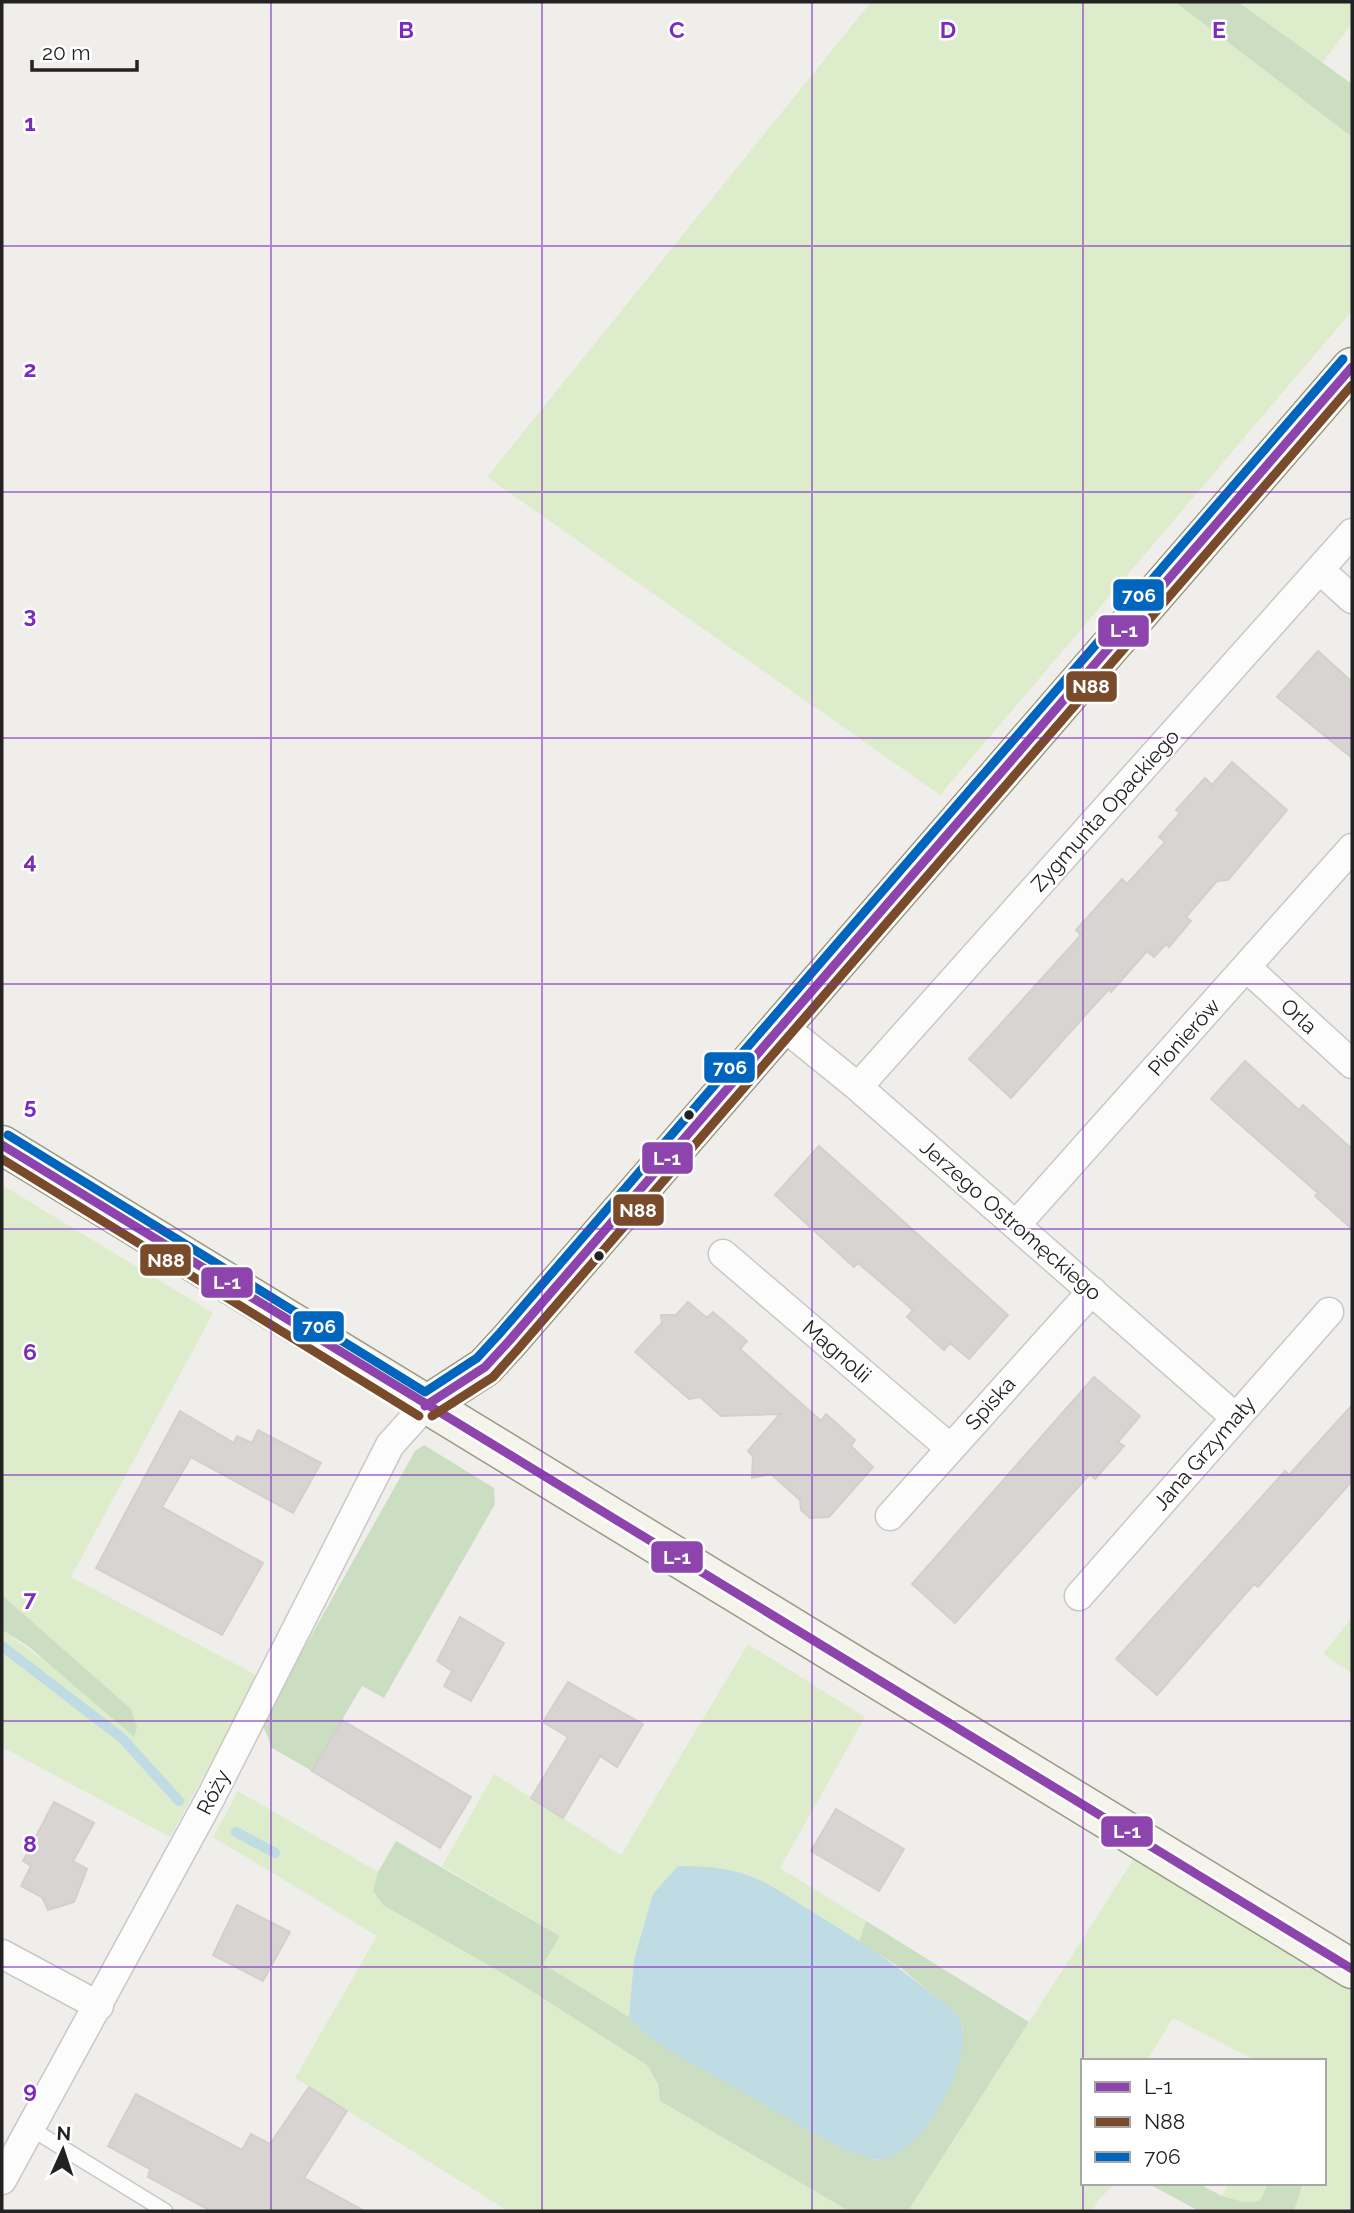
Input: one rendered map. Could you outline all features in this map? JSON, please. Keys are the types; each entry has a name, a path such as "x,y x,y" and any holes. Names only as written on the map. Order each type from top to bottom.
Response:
{"street":[{"path":"425,1406 485,1367 784,1027 1352,367"},
{"name":"Zygmunta Opackiego","path":"858,1087 1352,534"},
{"path":"1320,570 1352,599"},
{"name":"Pionierów","path":"1016,1225 1352,848"},
{"name":"Orla","path":"1247,967 1352,1064"},
{"name":"Jerzego Ostromęckiego","path":"784,1027 858,1087 1235,1417"},
{"path":"2,1145 425,1406 1352,1969"},
{"name":"Magnolii","path":"723,1254 950,1448"},
{"name":"Spiska","path":"890,1516 1092,1291"},
{"name":"Jana Grzymały","path":"1079,1596 1329,1312"},
{"name":"Róży","path":"2,2180 211,1797 390,1445 425,1406"},
{"path":"2,1954 99,2006"}],"lane":[{"path":"30,2128 164,2211"}],"green space":[{"path":"871,2 1180,2 1179,4 1352,137 1352,311 940,795 487,477"},
{"path":"1238,2 1352,2 1352,24 1322,63"},
{"path":"1238,2 1352,84 1352,137 1178,4"},
{"path":"2,1185 213,1313 71,1577 258,1676 170,1837 2,1747 2,1630 137,1727 131,1709 2,1595"},
{"path":"424,1445 494,1488 495,1504 384,1698 362,1686 312,1771 272,1748 262,1723 415,1451"},
{"path":"2,1595 131,1709 137,1727 134,1737 28,1646 2,1630"},
{"path":"1352,1617 1352,1673 1323,1654"},
{"path":"748,1644 865,1717 780,1868 866,1921 859,1942 775,1888 744,1873 634,1960 629,2017 542,1964 560,1936 442,1866 494,1774 621,1855"},
{"path":"238,1791 378,1872 373,1891 383,1905 516,1981 647,2065 658,2084 660,2101 849,2211 508,2211 295,2078 377,1936 213,1837"},
{"path":"396,1841 560,1936 543,1964 629,2017 646,2035 837,2146 876,2160 891,2156 923,2129 963,2031 957,2015 901,1968 859,1942 866,1921 1029,2022 908,2211 849,2211 660,2101 658,2084 647,2065 516,1981 383,1905 373,1891 378,1872"},
{"path":"1135,1857 1352,1991 1352,2211 1294,2211 1302,2185 1326,2185 1326,2059 1253,2059 1173,2018 1148,2059 1081,2059 1081,2185 1114,2185 1098,2200 1093,2211 908,2211"},
{"path":"1151,2185 1201,2185 1222,2196 1244,2202 1260,2201 1267,2185 1302,2185 1294,2211 1199,2211"},
{"path":"1228,2185 1267,2185 1260,2201 1244,2202 1222,2196"}],"water":[{"path":"678,1866 733,1871 768,1884 889,1961 957,2015 963,2032 961,2054 953,2079 941,2104 908,2146 890,2157 873,2159 840,2147 672,2052 646,2035 629,2017 634,1960 653,1894"}],"building":[{"path":"1318,651 1352,682 1352,758 1277,697"},
{"path":"1232,762 1287,810 1228,880 1217,881 1186,917 1191,921 1169,947 1166,944 1154,957 1147,951 1011,1098 969,1059 1081,935 1076,930 1122,879 1127,884 1165,842 1159,837 1180,813 1176,810 1205,778 1212,785"},
{"path":"1245,1061 1299,1110 1303,1105 1352,1149 1352,1229 1315,1196 1318,1193 1211,1099"},
{"path":"819,1146 1008,1315 969,1359 950,1343 944,1350 907,1317 913,1310 858,1263 854,1267 775,1195"},
{"path":"688,1302 707,1318 713,1312 747,1341 740,1349 821,1421 826,1414 855,1440 851,1446 873,1467 829,1517 810,1518 801,1510 800,1500 771,1474 752,1478 753,1456 748,1451 780,1414 721,1416 700,1397 689,1399 635,1352 662,1323 661,1315 676,1315"},
{"path":"1094,1377 1140,1416 1118,1442 1124,1446 1095,1479 1090,1474 955,1623 912,1584"},
{"path":"1352,1405 1352,1481 1258,1587 1254,1584 1157,1695 1116,1659 1285,1471 1289,1475"},
{"path":"180,1411 234,1443 237,1436 252,1443 258,1430 321,1463 293,1513 191,1457 162,1507 263,1563 222,1635 96,1568"},
{"path":"460,1617 504,1643 471,1701 444,1686 452,1671 437,1661"},
{"path":"568,1682 643,1724 617,1767 600,1756 563,1818 531,1798 568,1737 543,1722"},
{"path":"342,1720 471,1797 440,1848 312,1771"},
{"path":"54,1802 94,1823 73,1861 87,1869 74,1902 48,1910 42,1897 21,1886 31,1866 23,1861"},
{"path":"836,1809 904,1849 879,1891 811,1851"},
{"path":"237,1905 290,1932 263,1981 213,1955"},
{"path":"309,2087 347,2111 304,2178 364,2211 211,2211 148,2177 150,2169 108,2146 136,2094 242,2150 251,2134 270,2144"}],"waterway":[{"path":"2,1646 122,1738 179,1801"},
{"path":"236,1832 275,1853"}],"transit line":[{"name":"706","path":"8,1135 425,1392 477,1358 500,1333 1343,359"},
{"name":"L-1","path":"425,1406 485,1367 509,1341 1352,367"},
{"name":"N88","path":"432,1416 493,1377 518,1349 1352,385"},
{"name":"L-1","path":"2,1145 1352,1969"},
{"name":"N88","path":"2,1159 419,1416"}]}
